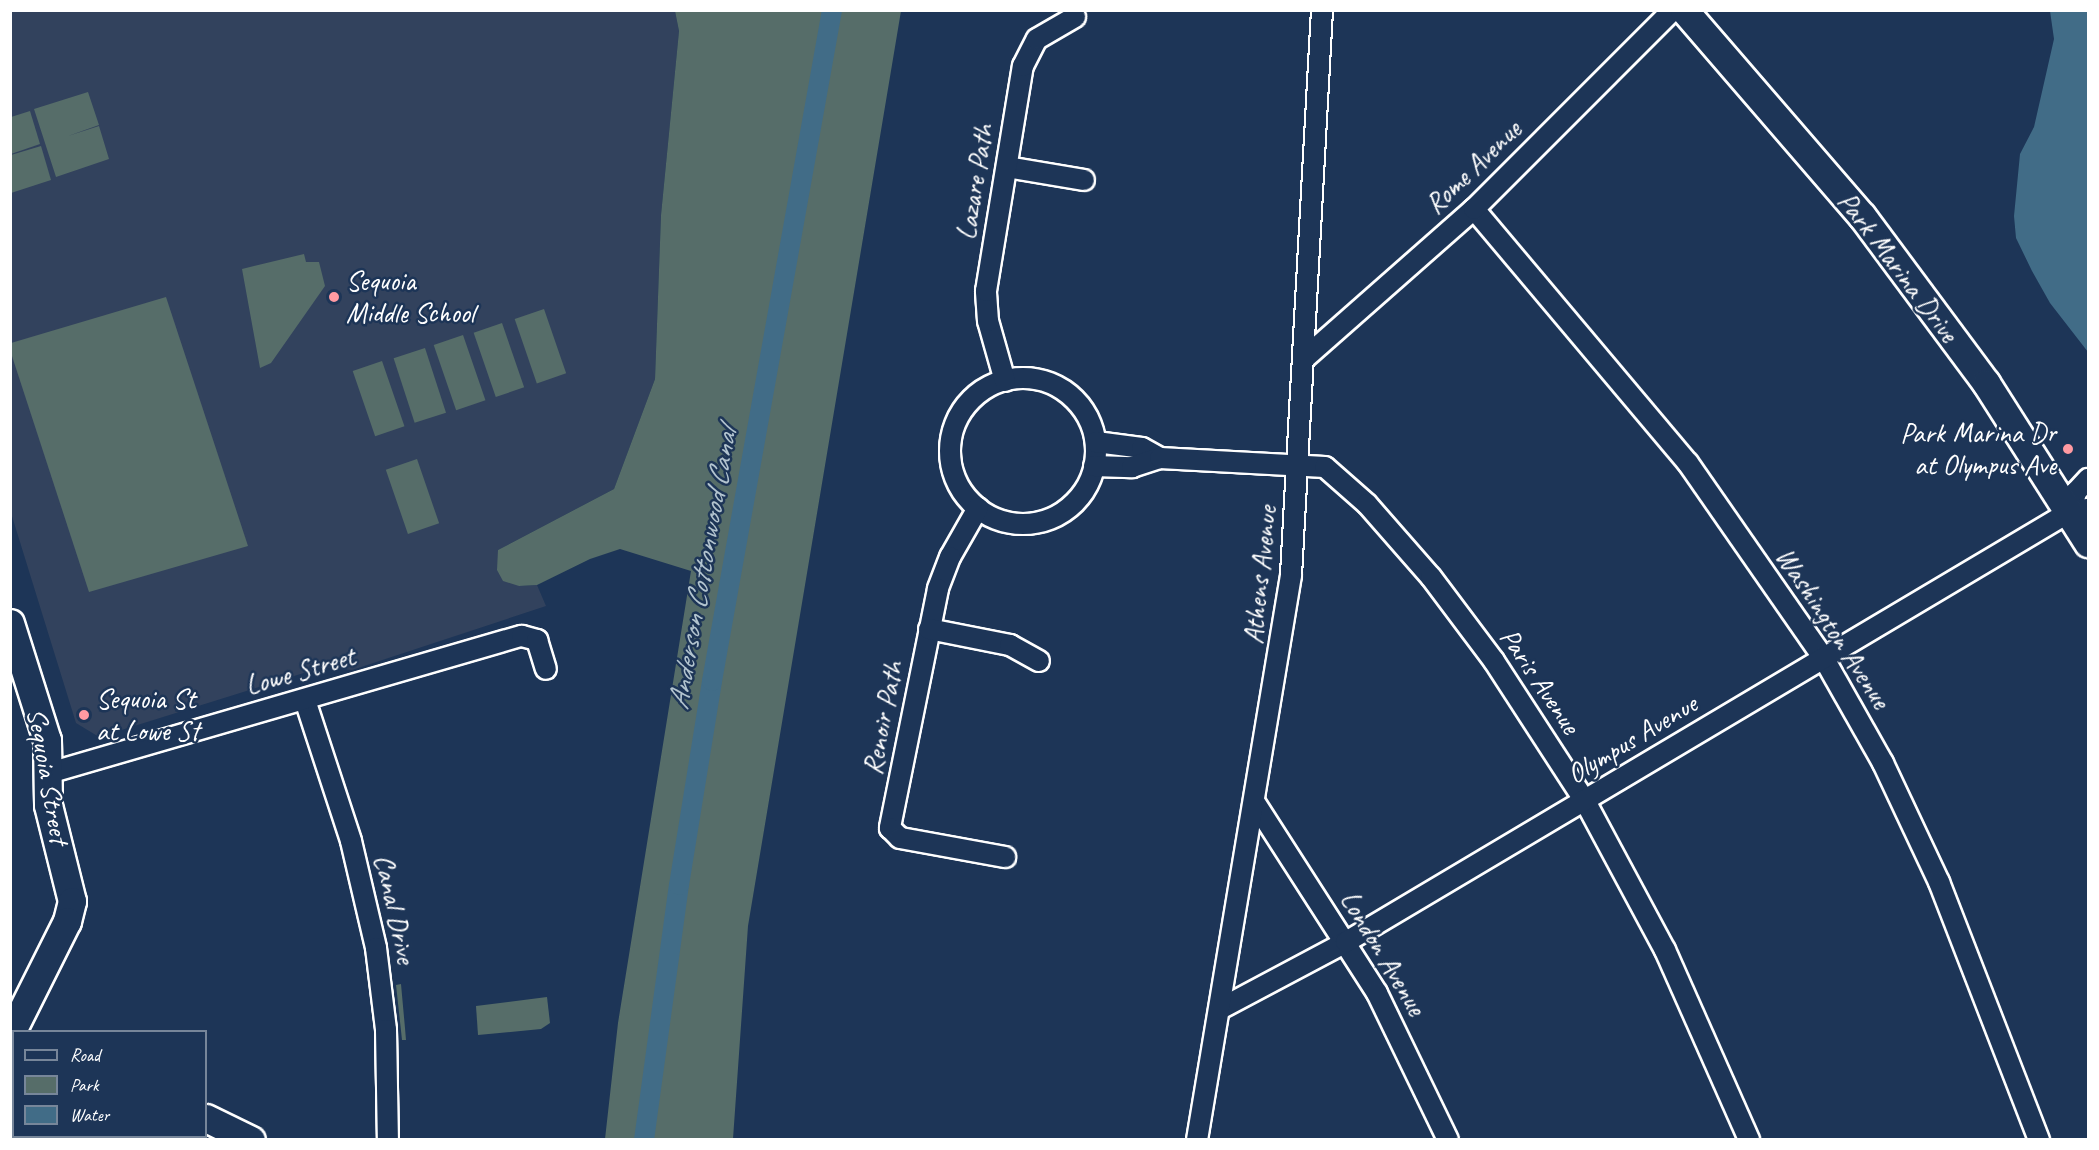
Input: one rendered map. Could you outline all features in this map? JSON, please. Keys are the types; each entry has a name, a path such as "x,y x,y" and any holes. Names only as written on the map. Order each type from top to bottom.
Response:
{"main road":[{"name":"Park Marina Drive","path":"1684,10 1862,216 2080,510 2088,543"},
{"name":"Sequoia Street","path":"10,623 44,725 49,773 48,805 72,901 67,921 16,1028"},
{"path":"207,1118 251,1140"}],"street":[{"name":"Athens Avenue","path":"1197,1140 1282,645 1299,466 1322,10"},
{"name":"Rome Avenue","path":"1305,358 1474,209 1673,10"},
{"name":"Lazare Path","path":"1005,381 988,321 986,291 1026,57 1046,31 1075,17"},
{"path":"1007,167 1084,180"},
{"name":"Washington Avenue","path":"1474,209 1688,463 1822,657 1883,763 1939,882 2039,1140"},
{"path":"1037,380 1067,393 1088,418 1096,442 1094,466 1081,496 1056,516 1016,523 978,508 955,476 952,437 970,401 1005,381 1037,380"},
{"name":"Paris Avenue","path":"1096,442 1142,448 1160,458"},
{"name":"Paris Avenue","path":"1094,466 1131,467 1160,458 1325,467 1367,504 1431,577 1494,661 1585,801 1665,950 1749,1140"},
{"path":"2080,510 2076,492 2088,479"},
{"name":"Renoir Path","path":"978,508 943,573 929,629 891,828 900,838 1005,857"},
{"name":"Olympus Avenue","path":"1220,1009 1346,942 1585,801 1822,657 2080,510"},
{"path":"929,629 1010,645 1039,661"},
{"name":"Lowe Street","path":"49,773 522,636 537,640 546,669"},
{"name":"Canal Drive","path":"305,700 351,841 376,948 386,1030 387,1139"},
{"name":"London Avenue","path":"1255,803 1346,942 1405,1045 1448,1140"}],"shaded area":[{"name":"Sequoia Middle School","path":"11,11 675,11 679,31 661,215 655,379 614,489 498,550 519,586 537,585 546,606 352,670 323,667 99,737 76,723 11,513"}],"green space":[{"path":"675,11 901,11 748,926 733,1139 605,1139 618,1023 691,571 620,549 590,559 537,585 519,586 503,581 497,570 498,550 614,489 655,379 661,215 679,31"},
{"path":"88,92 99,125 68,136 99,126 109,159 56,177 34,109"},
{"path":"30,111 40,144 11,154 11,117"},
{"path":"41,146 51,180 11,193 11,155"},
{"path":"304,254 306,262 319,262 325,286 271,363 260,368 242,269"},
{"path":"166,297 248,546 89,592 11,353 11,343"},
{"path":"544,309 566,373 537,383 515,319"},
{"path":"502,323 524,387 496,397 474,333"},
{"path":"463,335 485,400 456,410 434,345"},
{"path":"425,348 446,413 415,423 394,358"},
{"path":"382,361 404,426 375,436 353,371"},
{"path":"417,459 439,523 408,534 386,470"},
{"path":"401,984 406,1040 402,1040 396,985"},
{"path":"547,997 550,1023 541,1029 478,1035 476,1006"}],"water":[{"path":"2050,11 2088,11 2088,352 2050,303 2016,238 2014,216 2020,154 2034,127 2054,39"}],"waterway":[{"name":"Anderson Cottonwood Canal","path":"644,1140 679,885 712,681 832,10"}],"place":[{"name":"Sequoia Middle School","path":"334,297"},
{"name":"Park Marina Dr at Olympus Ave","path":"2068,449"},
{"name":"Sequoia St at Lowe St","path":"84,715"}]}
